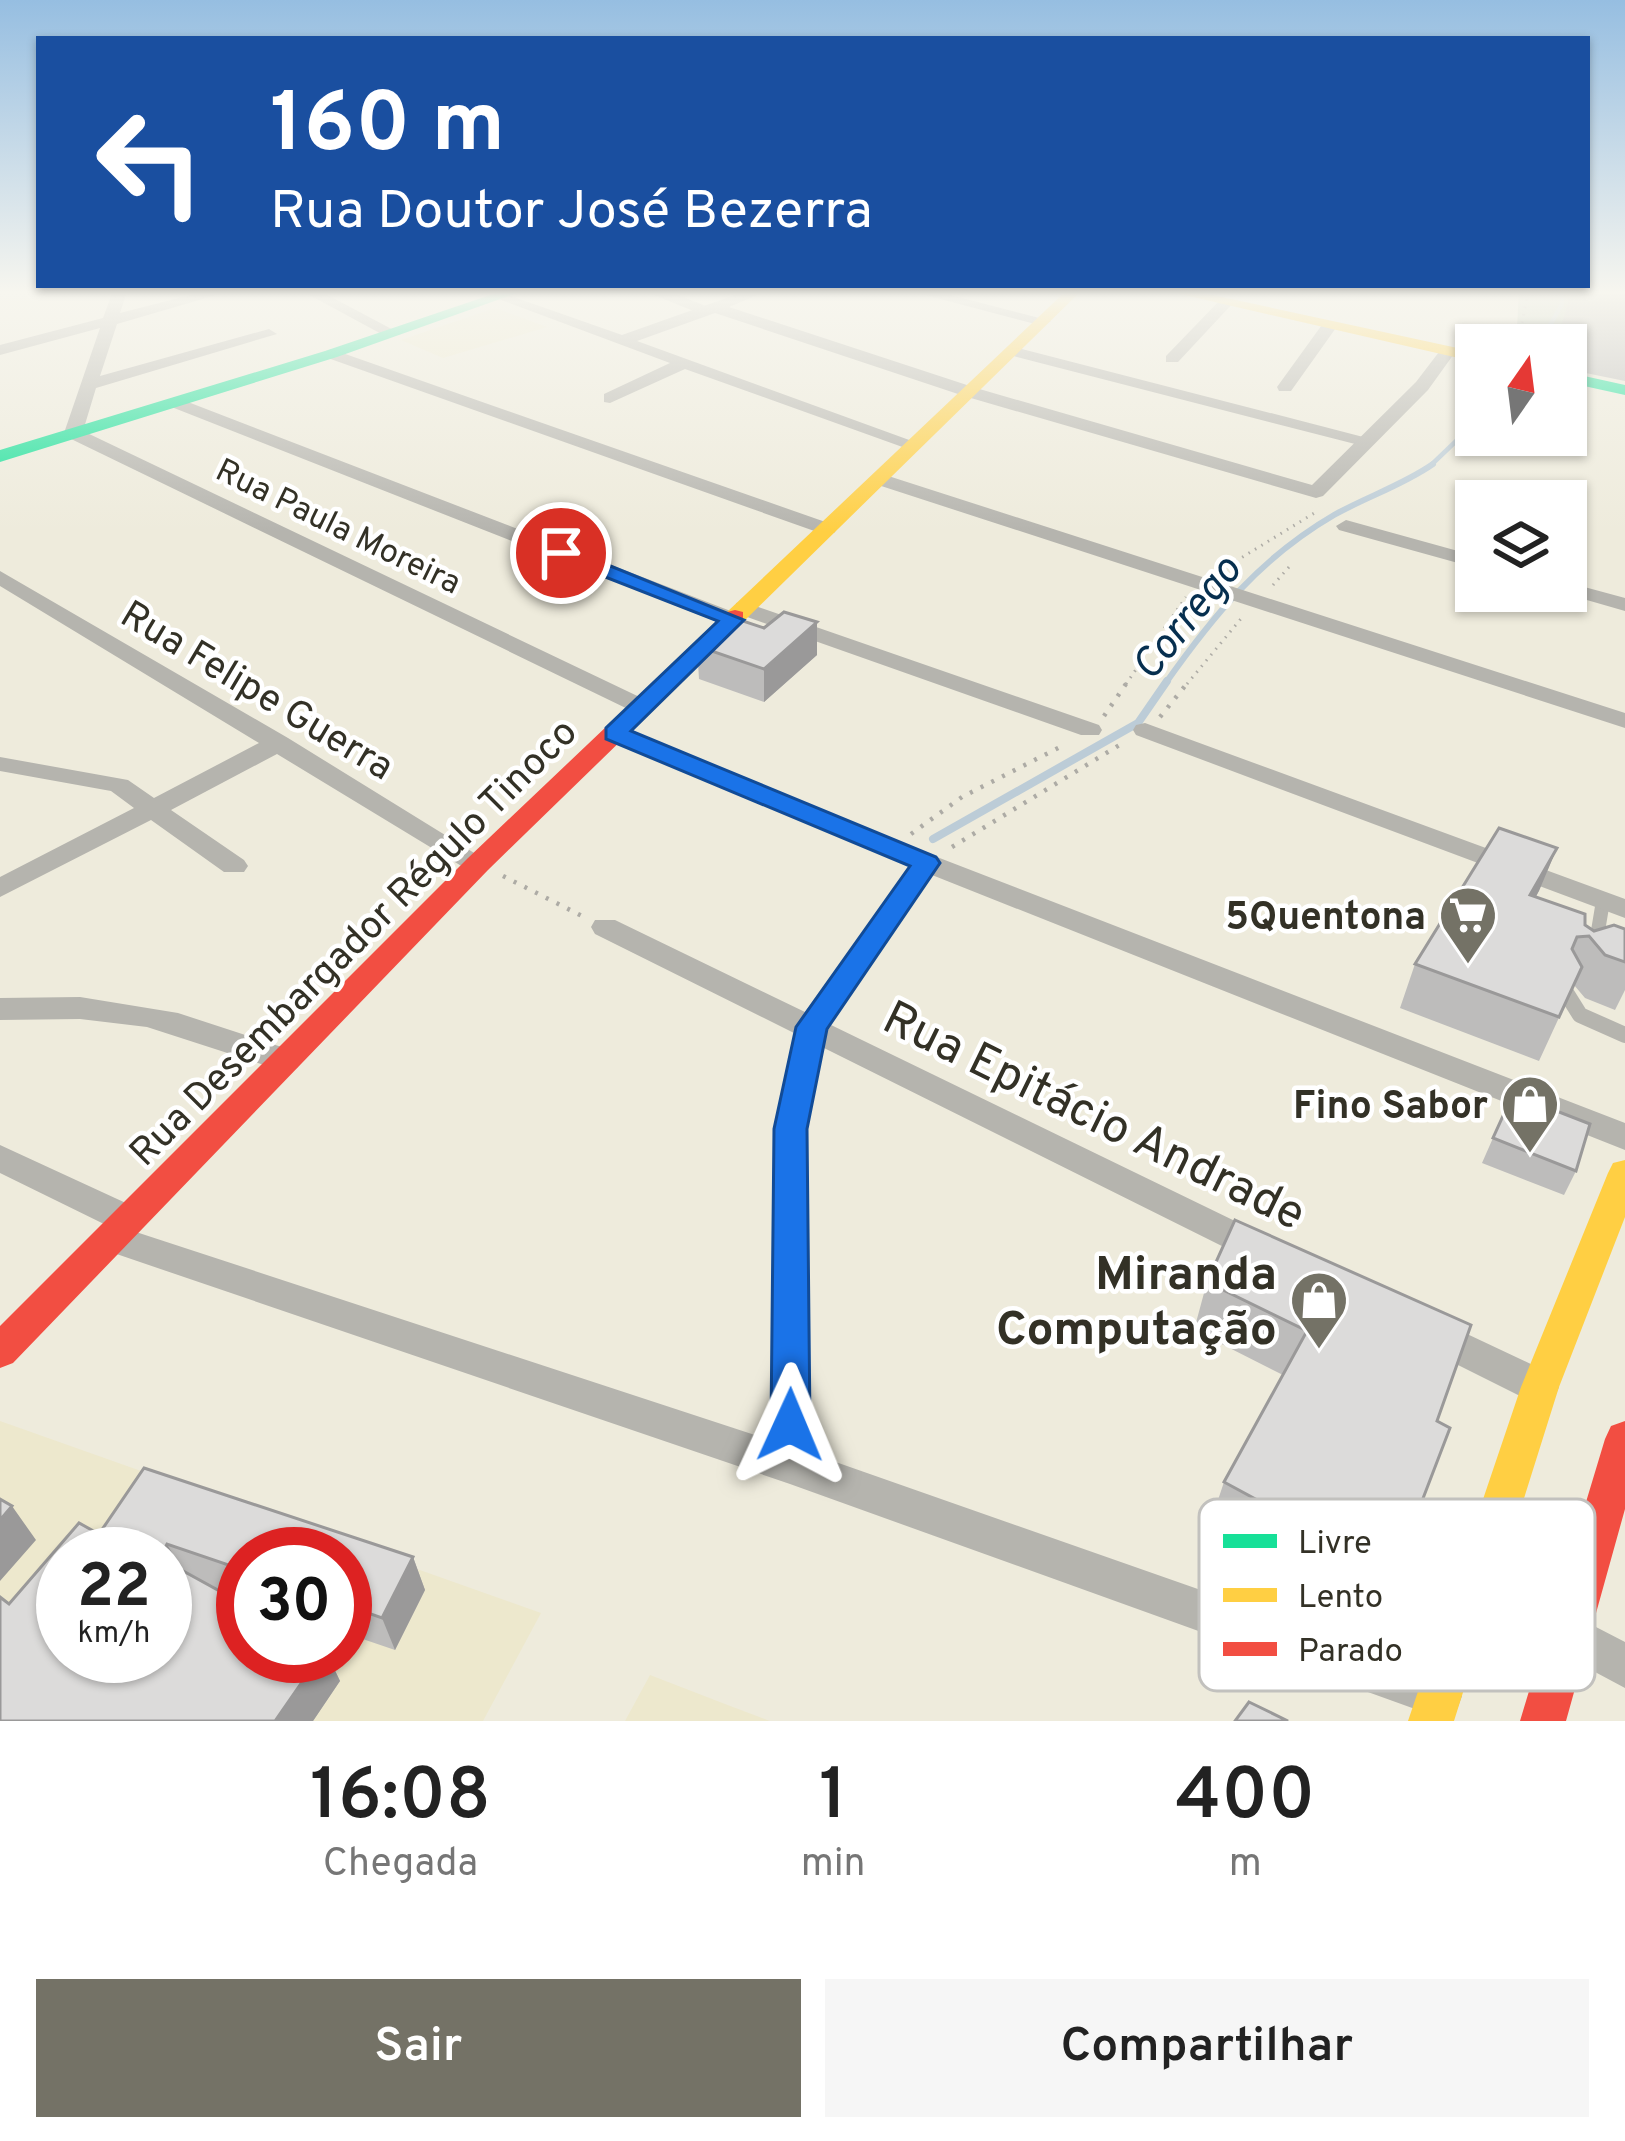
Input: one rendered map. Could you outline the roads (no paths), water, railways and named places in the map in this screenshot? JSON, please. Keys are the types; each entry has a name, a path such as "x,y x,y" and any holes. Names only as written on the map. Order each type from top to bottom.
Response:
{"street":[{"path":"73,433 96,371"},
{"path":"92,384 137,371"},
{"path":"0,456 275,371"},
{"path":"380,371 827,529"},
{"path":"610,398 666,371"},
{"path":"706,371 914,445"},
{"path":"905,371 1316,492 1433,371"},
{"name":"Rua Desembargador Régulo Tinoco","path":"0,1351 478,864 991,371"},
{"path":"1285,387 1296,371"},
{"path":"1587,382 1625,390"},
{"path":"175,402 738,614 1090,730"},
{"name":"Rua Paula Moreira","path":"73,433 642,707"},
{"path":"879,479 1625,721"},
{"path":"1346,526 1455,556"},
{"name":"Rua Felipe Guerra","path":"0,577 478,864"},
{"path":"1587,594 1625,605"},
{"path":"1145,730 1614,905"},
{"path":"614,734 927,863 1625,1137"},
{"path":"0,888 278,743"},
{"path":"0,764 119,785 234,866"},
{"path":"790,1465 791,1129 812,1027 927,863"},
{"name":"Rua Epitácio Andrade","path":"605,927 1283,1260"},
{"path":"0,1009 69,1005 137,1011 286,1060"},
{"path":"0,1158 120,1229 790,1465 1199,1619"},
{"path":"1504,1499 1540,1387 1625,1173"},
{"path":"1412,1324 1540,1387"},
{"path":"1595,1542 1625,1439"},
{"path":"1595,1649 1625,1666"},
{"path":"1388,1691 1436,1709"},
{"path":"1543,1721 1552,1691"}],"lane":[{"path":"1091,371 1365,442"},
{"path":"1612,956 1589,955 1614,905"},
{"path":"1565,991 1569,1007 1580,1018 1625,1035"}],"waterway":[{"name":"Corrego","path":"1431,465 1455,442"},
{"name":"Corrego","path":"1165,684 1220,612 1283,550 1334,515 1431,465"},
{"name":"Corrego","path":"933,839 1138,723 1167,681"}],"place":[{"name":"5Quentona","path":"1468,966"},
{"name":"Fino Sabor","path":"1530,1155"},
{"name":"Miranda Computação","path":"1319,1351"}]}
